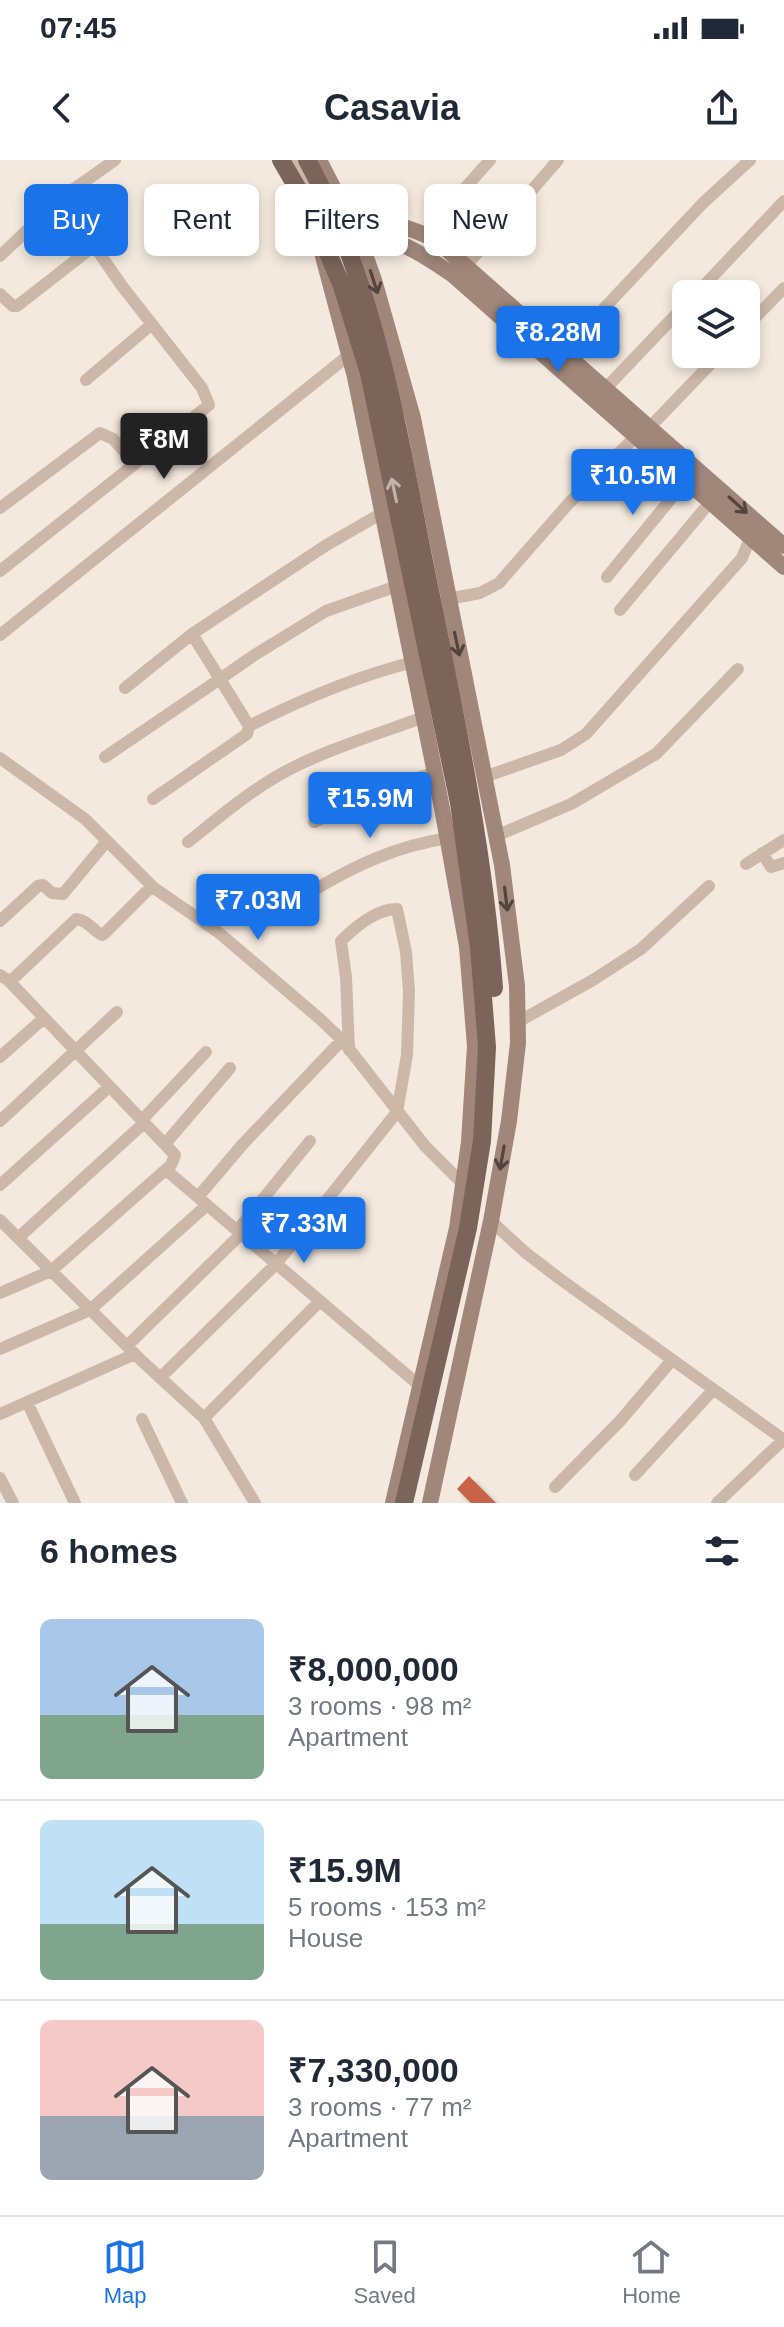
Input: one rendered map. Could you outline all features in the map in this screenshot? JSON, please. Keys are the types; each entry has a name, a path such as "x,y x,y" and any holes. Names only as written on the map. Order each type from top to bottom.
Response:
{"main road":[{"path":"281,160 297,184"},
{"path":"307,160 320,184"},
{"path":"319,160 324,184"},
{"path":"408,229 424,234"},
{"path":"408,245 441,267 784,546"},
{"path":"325,256 323,265 349,355 448,838 467,947 475,1046 469,1142 457,1228 393,1503"},
{"path":"343,256 342,286 369,373 459,803 479,947 487,1047 482,1141 468,1228 404,1503"},
{"path":"347,256 385,369 472,799 490,923 498,1042 492,1125 478,1233 415,1503"},
{"path":"354,256 374,280 413,418 496,836 517,986 518,1043 509,1121 491,1221 430,1503"},
{"path":"441,267 448,256"},
{"path":"455,256 605,389 687,479 784,567"}],"street":[{"path":"81,184 115,160"},
{"path":"295,160 308,184"},
{"path":"469,184 490,160"},
{"path":"466,266 558,160"},
{"path":"563,352 703,203 750,160"},
{"path":"709,280 784,201"},
{"path":"0,256 24,233"},
{"path":"0,294 17,306 81,256"},
{"path":"0,571 209,405 202,388 101,256"},
{"path":"760,313 784,288"},
{"path":"605,389 672,319"},
{"path":"86,380 152,324"},
{"path":"0,635 349,355"},
{"path":"448,599 480,593 499,583 569,503 706,368"},
{"path":"0,508 100,433 113,439 135,463"},
{"path":"607,577 687,479"},
{"path":"620,610 711,501"},
{"path":"125,688 192,634 325,546 382,513"},
{"path":"484,777 561,750 586,734 742,558 751,536"},
{"path":"105,757 326,611 397,586"},
{"path":"153,799 247,734 249,726 192,634"},
{"path":"249,726 344,682 413,662"},
{"path":"496,836 571,804 656,754 738,669"},
{"path":"188,842 249,794 279,775 347,745 424,717"},
{"path":"0,758 85,819 152,886 218,932 346,1045 397,1112 463,1184"},
{"path":"314,822 371,795 435,772"},
{"path":"311,892 381,855 448,838"},
{"path":"746,864 784,840"},
{"path":"0,921 38,886 43,885 52,893 63,894 107,841"},
{"path":"762,853 771,867 784,863"},
{"path":"0,1293 51,1271 166,1170 175,1155 4,980 76,919 102,935 152,886"},
{"path":"516,1023 641,949 709,886"},
{"path":"0,1349 90,1310 202,1201 255,1131 346,1045 350,1023 341,941 370,918 386,910 397,909 406,952 409,991 407,1055 397,1112 276,1264 160,1378"},
{"path":"0,1121 117,1012"},
{"path":"0,1057 44,1018"},
{"path":"18,1238 142,1122 206,1052"},
{"path":"165,1144 230,1068"},
{"path":"0,1185 109,1087"},
{"path":"0,1414 131,1350 239,1232 310,1141"},
{"path":"166,1170 420,1386"},
{"path":"0,1220 204,1418 255,1503"},
{"path":"491,1221 526,1253 781,1437"},
{"path":"204,1418 320,1301"},
{"path":"555,1487 620,1421 672,1360"},
{"path":"635,1475 713,1390"},
{"path":"27,1402 75,1503"},
{"path":"142,1419 182,1503"},
{"path":"717,1503 781,1437 784,1422"},
{"path":"0,1478 13,1503"}],"building":[{"path":"469,1476 496,1503 471,1503 457,1489"}]}
